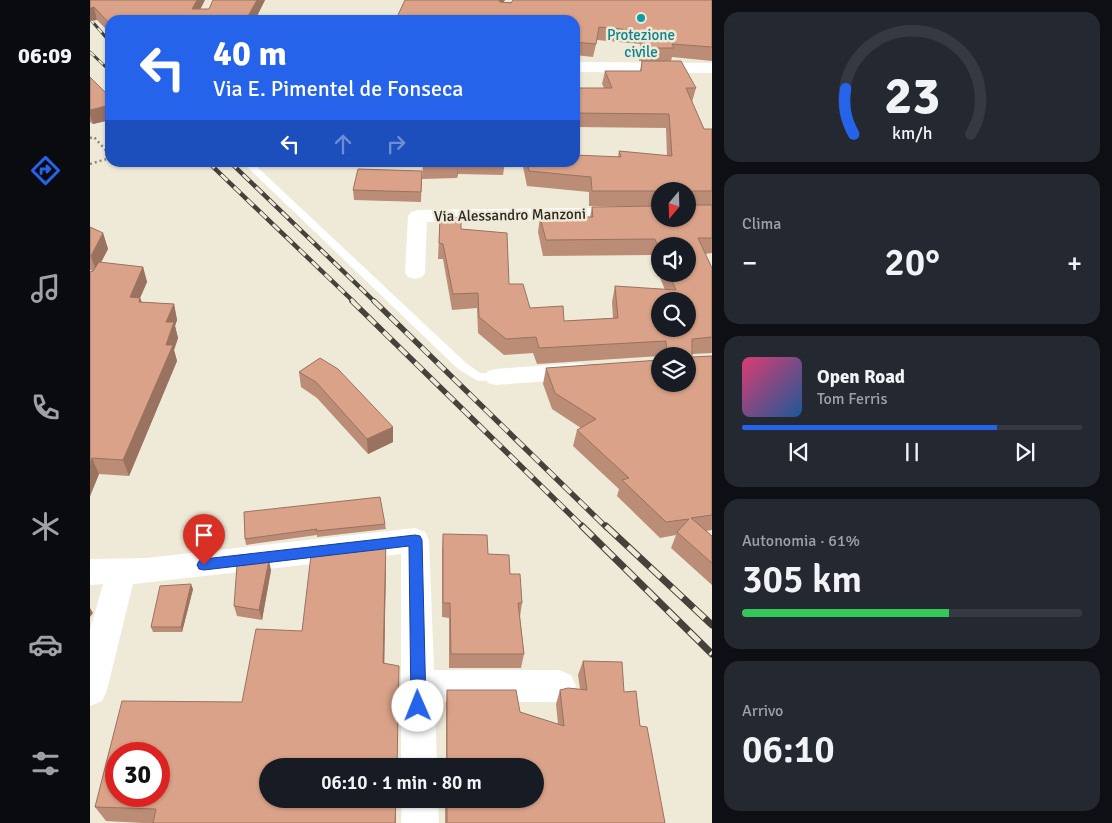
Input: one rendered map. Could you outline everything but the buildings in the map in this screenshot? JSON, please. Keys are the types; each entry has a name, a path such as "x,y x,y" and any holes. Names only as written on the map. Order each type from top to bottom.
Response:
{"street":[{"path":"580,67 712,68"},
{"name":"Via Alessandro Manzoni","path":"415,273 418,216 651,213"},
{"path":"496,377 602,370"},
{"path":"90,572 146,572 415,540 419,758"},
{"path":"90,690 121,572"},
{"path":"418,686 559,686"},
{"path":"420,808 420,823"}],"lane":[{"path":"251,167 462,366 478,377 496,377"}],"path":[{"path":"90,138 94,137 105,150"},
{"path":"90,164 105,158"}],"railway":[{"path":"90,19 105,36"},
{"path":"90,52 105,66"},
{"path":"213,167 354,302"},
{"path":"235,167 375,302"},
{"path":"352,301 584,528"},
{"path":"374,301 607,528"},
{"path":"582,526 712,654"},
{"path":"606,526 712,625"}],"place":[{"name":"Protezione civile","path":"641,18"}],"route":[{"path":"204,565 415,540 418,706"}]}
